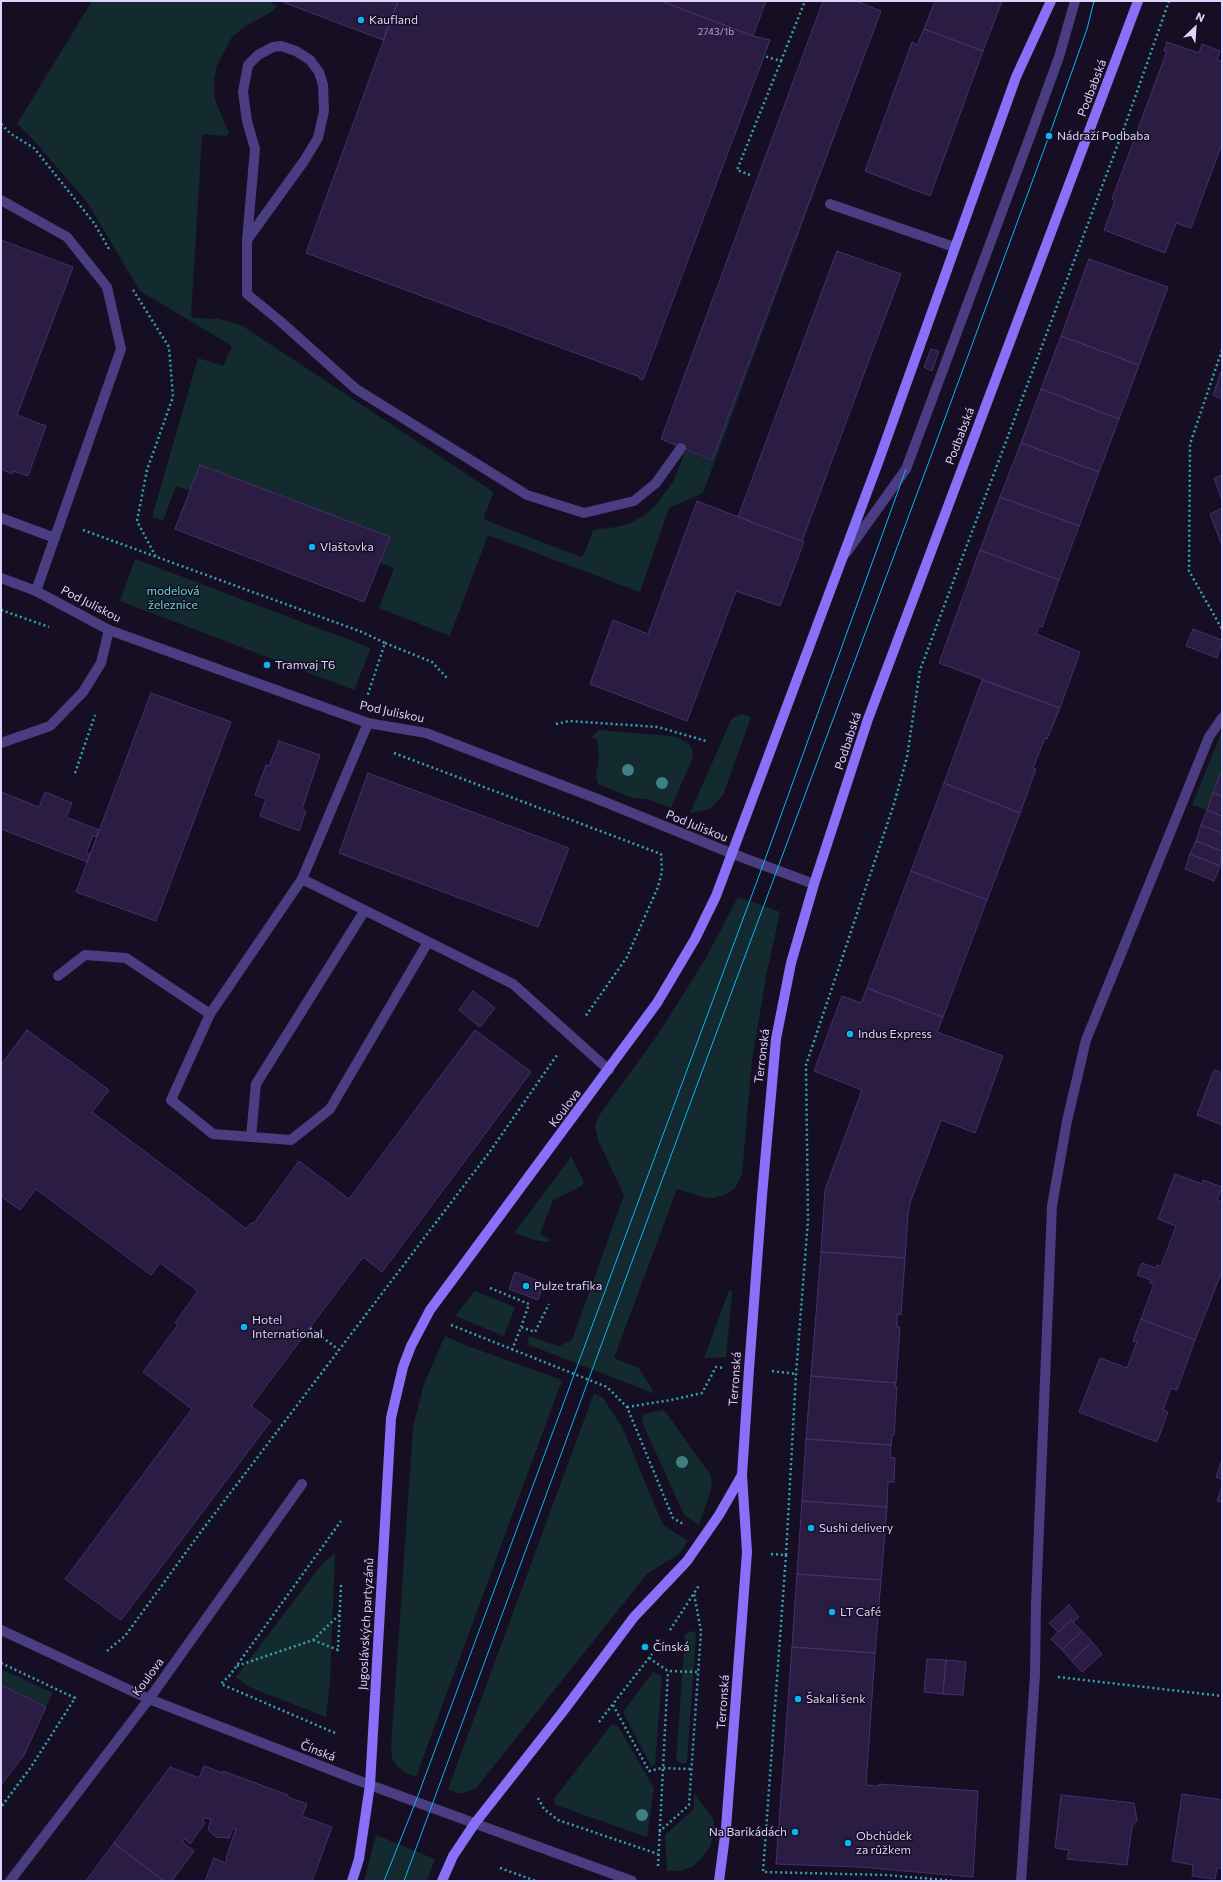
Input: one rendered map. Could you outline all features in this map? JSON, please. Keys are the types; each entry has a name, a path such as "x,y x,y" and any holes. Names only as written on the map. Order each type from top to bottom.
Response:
{"main road":[{"path":"733,854 1016,77 1051,1"},
{"name":"Podbabská","path":"814,884 868,720 892,654 1138,1"},
{"name":"Koulova","path":"403,1367 411,1346 430,1310 609,1070 657,1003 677,971 716,896 733,854"},
{"name":"Terronská","path":"719,1881 726,1828 747,1552 742,1476 748,1369 776,1039 791,963 814,884"},
{"name":"Jugoslávských partyzánů","path":"352,1881 359,1859 370,1785 389,1441 391,1418 403,1367"},
{"path":"442,1881 453,1856 475,1823 561,1714 634,1617 687,1561 704,1537 742,1476"}],"street":[{"path":"842,558 906,469 1059,57 1075,1"},
{"path":"247,240 304,162 318,138 324,111 323,85 319,72 310,60 296,51 281,46 273,47 258,55 248,65 243,92 247,121 255,149 247,240 247,294 280,321 356,389 527,495 584,514 634,501 656,483 681,448"},
{"path":"1,200 67,237 107,287 121,349 36,591"},
{"path":"830,204 954,247"},
{"path":"1,518 55,538"},
{"name":"Pod Juliskou","path":"1,578 36,591 110,630 368,723 426,733 595,798 733,854 814,884"},
{"path":"1,742 50,726 83,692 101,663 110,630"},
{"path":"1021,1881 1035,1675 1036,1603 1052,1206 1067,1121 1086,1040 1209,737 1222,718"},
{"path":"368,723 302,879 210,1014 171,1100 212,1134 291,1140 330,1108 428,942"},
{"path":"302,879 513,984 609,1070"},
{"path":"251,1137 256,1084 365,910"},
{"path":"58,976 85,955 126,958 210,1014"},
{"name":"Koulova","path":"10,1881 148,1699 302,1484"},
{"name":"Čínská","path":"1,1630 148,1699 370,1785 632,1881"}],"path":[{"path":"750,175 737,170 805,1"},
{"path":"956,1881 886,1875 763,1872 786,1555 796,1374 808,1220 806,1065 894,804 907,757 920,670 1127,120 1169,1"},
{"path":"764,56 781,61"},
{"path":"1222,350 1190,444 1189,571 1222,629"},
{"path":"61,522 362,632 432,662 447,678"},
{"path":"367,696 385,642"},
{"path":"556,724 569,721 658,727 706,741"},
{"path":"107,1651 125,1636 203,1529 491,1150 627,957 658,887 662,871 662,854"},
{"path":"490,1288 529,1304 512,1350"},
{"path":"521,1327 535,1332 550,1304"},
{"path":"451,1326 607,1387 627,1407 674,1518 704,1537"},
{"path":"310,1328 339,1350"},
{"path":"627,1407 702,1393 716,1367 748,1369"},
{"path":"335,1733 221,1684 236,1666 341,1521"},
{"path":"747,1552 786,1555"},
{"path":"313,1640 338,1650 341,1585"},
{"path":"659,1832 689,1805 701,1631 694,1593"},
{"path":"236,1666 313,1640 340,1614"},
{"path":"599,1722 652,1654"},
{"path":"649,1658 668,1671 698,1672"},
{"path":"1,1663 75,1698 31,1767 1,1807"},
{"path":"658,1866 668,1671"},
{"path":"1035,1675 1222,1696"},
{"path":"613,1705 649,1771 662,1768 691,1770"},
{"path":"538,1798 544,1810 558,1820 658,1854"},
{"path":"500,1868 536,1881"}],"green space":[{"path":"92,1 273,1 272,3 277,6 273,11 244,27 232,37 217,65 214,80 215,100 229,133 226,136 204,134 202,136 191,315 193,318 219,319 241,325 492,491 493,494 484,517 485,520 581,557 584,555 593,530 616,527 631,523 646,514 657,504 674,480 685,452 688,451 712,460 881,11 703,493 669,508 640,592 488,535 450,636 379,608 394,568 380,563 390,537 200,465 190,491 176,486 163,521 152,517 198,358 223,366 232,346 140,291 87,202 30,136 17,124"},
{"name":"modelová železnice","path":"135,559 371,648 354,690 120,601"},
{"path":"742,714 751,717 723,795 710,809 690,813 731,720"},
{"path":"599,730 669,736 679,738 689,744 693,751 693,757 671,808 648,799 633,798 598,784 596,776 599,757 597,739 591,737"},
{"path":"1222,731 1222,775 1220,775 1207,810 1192,805"},
{"path":"738,897 780,912 767,972 752,1060 742,1174 736,1187 727,1194 713,1198 703,1197 677,1189 614,1358 639,1368 655,1394 527,1344 529,1336 559,1346 572,1340 624,1195 598,1140 595,1125 598,1117 659,1033 706,958"},
{"path":"571,1157 584,1182 582,1186 553,1200 540,1234 551,1240 546,1242 534,1240 514,1233"},
{"path":"729,1290 732,1292 726,1357 704,1358"},
{"path":"475,1291 515,1307 504,1336 455,1316"},
{"path":"445,1336 465,1345 562,1380 416,1777 404,1772 396,1765 392,1758 391,1749 413,1427 424,1384"},
{"path":"594,1393 603,1398 622,1427 663,1525 688,1541 679,1554 647,1574 477,1787 464,1793 457,1793 448,1789"},
{"path":"664,1410 710,1474 712,1483 710,1493 699,1525 684,1515 642,1422 643,1414"},
{"path":"335,1553 330,1682 326,1717 249,1687 236,1677 322,1564"},
{"path":"691,1631 695,1632 696,1636 687,1762 682,1764 676,1760 685,1634"},
{"path":"1,1669 53,1693 46,1707 1,1685"},
{"path":"653,1672 662,1676 655,1765 651,1766 623,1712"},
{"path":"612,1724 618,1726 654,1788 647,1837 556,1805 554,1799"},
{"path":"694,1793 714,1820 714,1834 710,1846 701,1859 692,1867 680,1871 667,1871 665,1835 694,1809"},
{"path":"376,1835 435,1859 427,1881 364,1881"}],"building":[{"name":"Kaufland","path":"280,1 398,1 383,40"},
{"path":"398,1 661,1 753,36 770,40 643,380 639,379 640,377 306,253"},
{"path":"661,1 766,1 753,36"},
{"path":"823,1 856,1 881,11 712,460 661,439"},
{"path":"935,1 1002,1 983,51 924,29"},
{"path":"924,29 983,51 930,196 865,171 912,42 917,45"},
{"path":"1167,42 1199,53 1202,44 1220,51 1217,60 1222,61 1222,144 1191,228 1176,223 1165,253 1104,230 1115,201 1112,199 1167,51 1164,51"},
{"path":"1,240 73,267 17,415 46,426 28,476 13,471 12,474 1,469"},
{"path":"837,251 901,274 802,541 738,517"},
{"path":"1089,259 1168,287 1139,365 1061,336"},
{"path":"1061,336 1139,365 1119,419 1041,389"},
{"path":"931,349 939,351 932,371 924,367"},
{"path":"1222,369 1222,399 1213,395"},
{"path":"1041,389 1119,419 1099,472 1021,443"},
{"path":"1021,443 1099,472 1079,526 1000,497"},
{"path":"200,465 390,537 364,602 175,529"},
{"path":"1222,475 1222,501 1214,478"},
{"path":"1000,497 1079,526 1059,580 980,550"},
{"path":"697,501 804,542 780,606 736,591 687,721 590,684 613,620 648,634"},
{"path":"1222,508 1222,545 1210,514"},
{"path":"980,550 1059,580 1042,627 1039,626 1036,634 1080,652 1060,708 939,663"},
{"path":"1193,629 1222,640 1217,658 1186,646"},
{"path":"982,680 1060,708 1047,739 1045,738 1033,768 1036,769 1020,813 944,783"},
{"path":"151,693 231,722 156,921 76,892"},
{"path":"279,741 320,755 302,809 306,811 299,831 260,816 266,799 255,795 266,765 269,766"},
{"path":"368,773 569,848 538,927 339,853"},
{"path":"1220,775 1222,775 1222,796 1213,793"},
{"path":"944,783 1020,813 987,900 911,871"},
{"path":"1,792 39,807 45,792 72,803 66,817 99,830 96,837 93,835 86,853 90,854 87,862 1,829"},
{"path":"1213,793 1222,796 1222,816 1207,810"},
{"path":"1207,810 1222,816 1222,833 1201,825"},
{"path":"1201,825 1222,833 1222,851 1196,841"},
{"path":"1196,841 1222,851 1220,866 1190,854"},
{"path":"1190,854 1220,866 1214,881 1185,869"},
{"path":"911,871 987,900 943,1017 867,988"},
{"path":"867,988 943,1017 937,1032 1003,1056 975,1133 941,1120 910,1203 905,1258 821,1252 825,1190 862,1090 814,1071 842,996 861,1003"},
{"path":"473,991 495,1008 480,1027 459,1010"},
{"name":"Hotel International","path":"27,1030 109,1090 92,1112 246,1229 251,1223 254,1223 299,1161 349,1199 475,1030 531,1072 382,1272 363,1257 251,1406 271,1421 121,1620 65,1579 192,1409 143,1372 178,1325 175,1323 198,1291 160,1263 151,1275 36,1189 20,1210 1,1196 1,1065"},
{"path":"1214,1070 1222,1073 1222,1125 1197,1115"},
{"path":"1175,1174 1202,1184 1203,1180 1222,1187 1217,1200 1222,1202 1222,1271 1195,1340 1141,1319 1154,1284 1150,1283 1151,1280 1137,1275 1142,1263 1156,1268 1157,1265 1161,1266 1176,1226 1158,1219"},
{"path":"821,1252 905,1258 901,1315 897,1314 897,1327 900,1327 896,1383 811,1376"},
{"name":"Pulze trafika","path":"515,1272 544,1283 538,1300 509,1289"},
{"path":"1141,1319 1195,1340 1177,1390 1171,1388 1163,1410 1168,1412 1157,1442 1079,1412 1100,1358 1127,1368 1137,1342 1133,1341"},
{"path":"811,1376 896,1383 894,1435 892,1435 891,1445 806,1439"},
{"path":"806,1439 891,1445 890,1457 895,1458 894,1482 888,1482 887,1507 802,1501"},
{"path":"1222,1459 1222,1479 1216,1477"},
{"path":"1222,1487 1222,1502 1217,1501"},
{"path":"802,1501 887,1507 881,1580 797,1574"},
{"path":"797,1574 881,1580 875,1653 792,1647"},
{"path":"1069,1605 1079,1617 1073,1622 1071,1620 1058,1632 1049,1623"},
{"path":"1071,1620 1082,1631 1062,1650 1051,1639"},
{"path":"1082,1631 1092,1642 1072,1661 1062,1650"},
{"path":"1092,1642 1102,1654 1082,1672 1072,1661"},
{"path":"792,1647 875,1653 866,1785 879,1786 879,1784 978,1791 973,1877 859,1867 776,1864"},
{"path":"927,1659 946,1660 943,1694 924,1692"},
{"path":"946,1660 966,1662 963,1695 943,1694"},
{"path":"1,1685 46,1707 24,1755 1,1785"},
{"path":"204,1766 223,1773 223,1771 288,1795 288,1797 307,1804 302,1816 332,1827 312,1881 205,1881 214,1858 226,1863 226,1858 236,1829 233,1828 229,1838 216,1837 208,1830 211,1819 205,1818 202,1820 205,1823 190,1844 185,1839 182,1842 194,1851 172,1881 164,1881 114,1843 170,1767 199,1778"},
{"path":"1182,1794 1222,1800 1222,1869 1217,1868 1215,1879 1192,1876 1193,1865 1172,1861"},
{"path":"1061,1795 1134,1803 1137,1820 1132,1827 1127,1865 1067,1859 1069,1850 1055,1848"},
{"path":"114,1843 141,1864 164,1881 86,1881"}],"tram line":[{"path":"404,1881 1049,136 1087,29 1094,1"},
{"path":"384,1881 416,1801 763,865 906,469"}],"place":[{"name":"Kaufland","path":"361,20"},
{"name":"Nádraží Podbaba","path":"1049,136"},
{"name":"Vlaštovka","path":"312,547"},
{"name":"Tramvaj T6","path":"267,665"},
{"name":"Indus Express","path":"850,1034"},
{"name":"Pulze trafika","path":"526,1286"},
{"name":"Hotel International","path":"244,1327"},
{"name":"Sushi delivery","path":"811,1528"},
{"name":"LT Café","path":"832,1612"},
{"name":"Čínská","path":"645,1647"},
{"name":"Šakalí šenk","path":"798,1699"},
{"name":"Na Barikádách","path":"795,1832"},
{"name":"Obchůdek za růžkem","path":"848,1843"}]}
